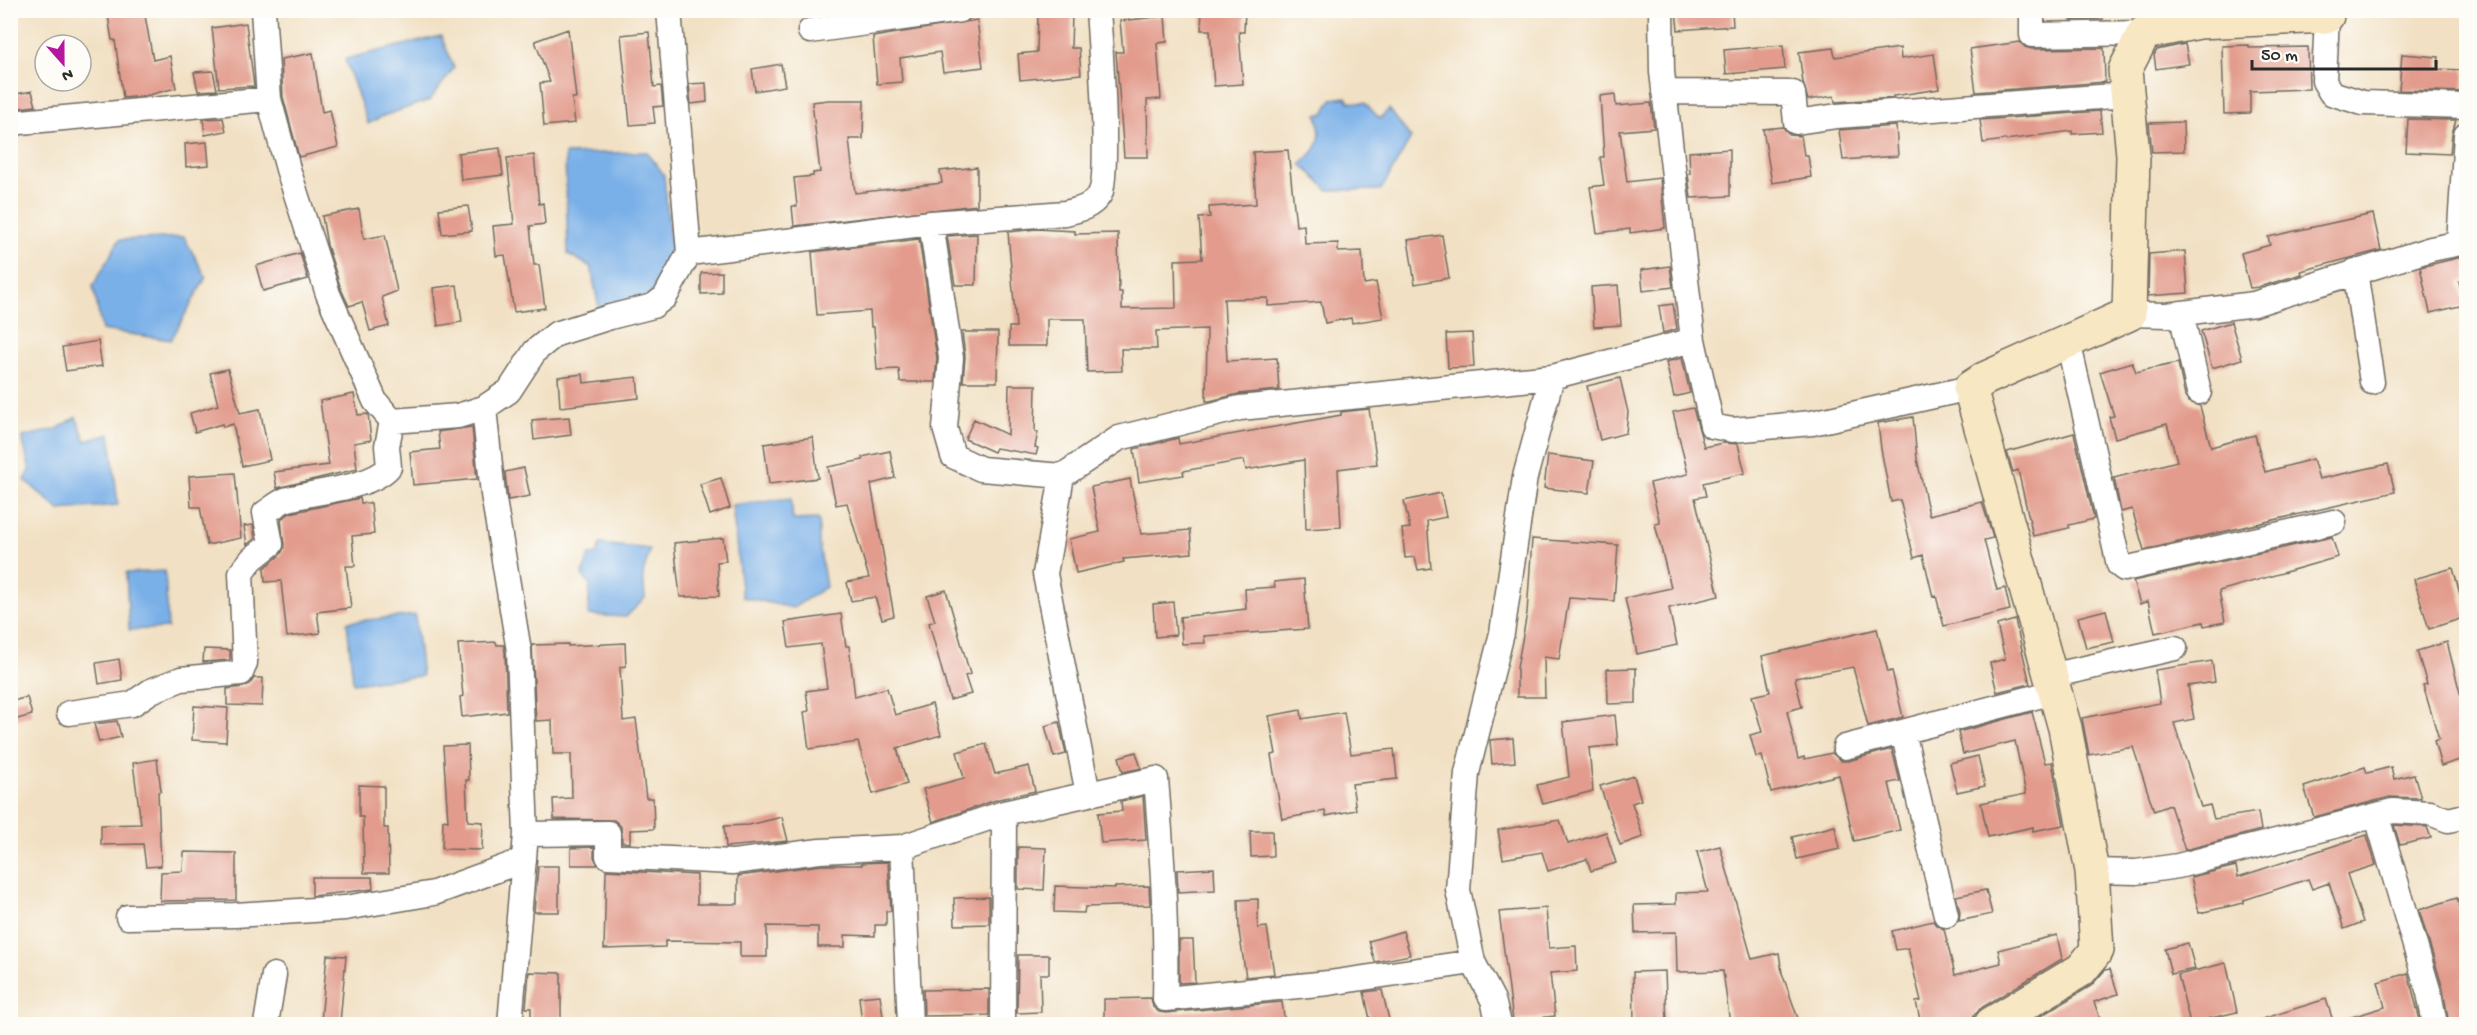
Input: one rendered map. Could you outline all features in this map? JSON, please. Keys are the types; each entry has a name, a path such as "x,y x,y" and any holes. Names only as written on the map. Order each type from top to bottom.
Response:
{"street":[{"path":"262,10 269,99 288,169 328,294 375,401 392,421"},
{"path":"392,421 458,416 484,408 509,391 535,351 556,334 653,306 665,297 689,253 669,10"},
{"path":"810,31 960,10"},
{"path":"689,253 931,223 1082,210 1093,202 1101,191 1103,151 1098,10"},
{"path":"1660,10 1664,92 1693,340 1712,426 1732,430 1812,423 1970,388 1984,379 2129,314 2181,313 2254,304 2355,272 2463,243 2466,135"},
{"path":"2032,10 2032,35 2144,33 2199,22 2327,13 2324,81 2331,93 2363,103 2466,106"},
{"path":"2129,314 2133,155 2126,70 2144,33"},
{"path":"1664,92 1793,93 1796,122 1837,116 2127,94"},
{"path":"10,123 269,99"},
{"path":"931,223 951,358 945,428 953,456 981,469 1062,476 1119,438 1240,408 1552,377 1693,340"},
{"path":"2355,272 2372,382"},
{"path":"2181,313 2199,392"},
{"path":"2068,341 2119,565 2124,569 2334,522"},
{"path":"1499,1024 1493,1000 1473,962 1458,890 1467,773 1502,633 1525,477 1552,377"},
{"path":"1970,388 2065,728 2092,871 2097,950 2081,970 1990,1024"},
{"path":"484,408 493,494 519,651 526,834 510,1024"},
{"path":"69,713 132,704 151,691 181,679 241,673 245,663 241,573 252,559 271,544 265,513 284,501 381,475 389,467 387,446 392,421"},
{"path":"1062,476 1045,574 1088,794"},
{"path":"1845,747 1903,732 2052,684 2175,648"},
{"path":"1903,732 1946,915"},
{"path":"526,834 608,833 608,856 733,862 820,850 902,848 1004,813 1156,779 1162,856 1166,958 1165,999 1329,983 1473,962"},
{"path":"2092,871 2136,872 2178,866 2377,817 2393,811 2430,813 2448,820 2466,816"},
{"path":"1003,1024 1004,813"},
{"path":"2377,817 2429,993 2435,1024"},
{"path":"902,848 910,1024"},
{"path":"128,917 235,915 345,908 434,893 524,860"},
{"path":"266,1024 274,975"}],"water":[{"path":"441,36 454,68 430,100 383,116 368,124 345,59"},
{"path":"1346,97 1349,102 1365,103 1380,119 1389,109 1411,138 1381,190 1328,190 1301,164 1316,148 1320,137 1317,115 1324,113 1332,99"},
{"path":"647,152 664,175 671,250 669,264 656,290 646,298 599,309 591,267 568,254 565,154"},
{"path":"184,237 206,277 171,340 102,330 93,286 119,240"},
{"path":"76,417 86,441 110,434 118,505 59,510 25,480 30,471 22,437 57,429"},
{"path":"791,498 793,520 819,519 819,543 826,587 793,608 742,597 732,505"},
{"path":"600,544 650,549 643,574 645,598 626,617 588,615 590,584 582,575 589,555 597,554"},
{"path":"165,571 168,628 129,630 126,573"},
{"path":"415,615 422,676 353,683 347,622"}],"building":[{"path":"107,10 144,10 153,60 170,56 176,88 145,96 123,98 115,40 112,40"},
{"path":"1202,10 1245,10 1244,32 1239,32 1243,84 1214,86 1210,30 1201,30"},
{"path":"1676,10 1732,10 1733,26 1678,30"},
{"path":"2070,10 2103,10 2103,19 2071,20"},
{"path":"1038,13 1072,14 1071,48 1079,48 1081,74 1020,80 1018,54 1037,52"},
{"path":"1165,16 1167,42 1157,43 1161,99 1147,100 1148,157 1124,157 1116,52 1123,52 1120,21"},
{"path":"977,20 983,67 943,72 940,52 900,58 902,82 877,84 873,37"},
{"path":"246,23 254,86 219,88 212,28"},
{"path":"568,29 576,98 572,98 575,123 544,126 540,83 550,82 535,41"},
{"path":"649,32 654,87 661,86 663,106 653,107 655,123 630,125 621,35"},
{"path":"2020,42 2032,49 2104,48 2105,82 1976,92 1970,49"},
{"path":"2185,44 2189,64 2156,69 2154,55 2157,50"},
{"path":"1783,45 1785,69 1726,74 1724,50"},
{"path":"2249,45 2249,48 2308,47 2309,89 2250,91 2250,113 2224,114 2222,46"},
{"path":"1833,48 1835,57 1900,48 1901,59 1934,54 1939,89 1893,96 1894,98 1835,102 1834,96 1808,100 1799,52"},
{"path":"313,53 322,112 330,110 338,147 299,157 283,97 281,59"},
{"path":"2402,54 2439,57 2438,69 2464,70 2463,92 2399,90"},
{"path":"781,64 785,86 755,91 752,69"},
{"path":"213,71 217,90 198,91 194,72"},
{"path":"706,83 707,102 691,104 689,84"},
{"path":"32,91 36,106 10,109 10,95"},
{"path":"1615,94 1616,106 1651,103 1654,128 1620,131 1627,182 1660,178 1665,228 1630,233 1630,229 1597,233 1590,187 1604,185 1600,157 1604,157 1600,96"},
{"path":"864,100 863,139 849,139 855,193 942,183 940,171 977,167 977,205 794,226 792,206 797,206 794,178 813,176 813,173 820,172 812,102"},
{"path":"2100,111 2102,132 2072,134 2072,131 1983,143 1980,120"},
{"path":"223,118 226,131 205,135 203,119"},
{"path":"2408,119 2456,120 2450,154 2406,152"},
{"path":"2183,122 2184,151 2152,152 2149,123"},
{"path":"1896,126 1898,156 1843,160 1839,130"},
{"path":"1783,127 1790,135 1801,136 1804,155 1808,155 1811,177 1772,183 1763,129"},
{"path":"207,142 209,165 186,167 185,144"},
{"path":"500,148 503,175 461,180 458,153"},
{"path":"1730,149 1730,196 1691,198 1688,174 1690,174 1689,152"},
{"path":"1288,150 1296,226 1304,225 1305,244 1338,243 1338,252 1362,251 1364,284 1376,282 1383,318 1352,323 1351,318 1325,323 1321,302 1268,306 1268,298 1224,299 1227,361 1277,358 1279,390 1238,394 1210,401 1206,401 1207,329 1156,331 1157,349 1121,349 1122,371 1087,372 1085,319 1047,319 1047,346 1009,346 1009,327 1016,327 1008,232 1036,229 1075,231 1075,234 1118,233 1119,292 1122,292 1122,309 1176,308 1175,260 1202,259 1199,218 1210,217 1209,207 1256,204 1253,152"},
{"path":"534,155 539,204 543,203 545,224 530,226 534,265 539,265 545,308 514,312 505,255 496,256 493,226 514,224 507,158"},
{"path":"468,206 472,231 442,234 439,209"},
{"path":"359,209 364,239 385,235 397,291 382,297 389,326 370,331 362,302 349,306 341,289 327,245 322,216"},
{"path":"2373,214 2381,250 2301,271 2302,274 2250,288 2241,253 2270,245 2268,237"},
{"path":"977,234 976,285 955,285 947,236"},
{"path":"1442,235 1449,278 1415,284 1408,240"},
{"path":"919,239 937,358 935,382 900,382 899,369 877,370 874,327 871,327 870,311 817,315 812,252"},
{"path":"2185,251 2188,293 2148,296 2149,254"},
{"path":"300,253 308,279 263,291 256,266"},
{"path":"2466,256 2466,280 2459,282 2464,305 2430,313 2420,267"},
{"path":"1670,266 1673,287 1643,291 1641,270"},
{"path":"722,272 722,293 701,294 701,273"},
{"path":"457,285 462,322 438,326 433,288"},
{"path":"1618,285 1621,325 1594,327 1591,287"},
{"path":"1673,304 1677,329 1663,333 1659,306"},
{"path":"2231,322 2242,359 2212,368 2201,331"},
{"path":"962,332 998,332 997,382 963,382 965,356"},
{"path":"1472,333 1474,367 1448,368 1446,334"},
{"path":"98,341 102,366 66,371 62,347"},
{"path":"1682,358 1690,393 1674,397 1666,362"},
{"path":"2132,362 2136,372 2178,363 2185,396 2189,402 2200,406 2211,447 2255,435 2265,472 2313,459 2319,479 2388,464 2395,492 2144,550 2132,509 2121,512 2114,478 2177,461 2167,424 2115,438 2109,417 2114,416 2100,372"},
{"path":"228,369 240,413 260,409 270,460 242,466 233,424 223,427 222,424 195,432 190,413 218,405 210,373"},
{"path":"583,374 584,383 637,377 639,398 560,407 558,377"},
{"path":"1620,378 1628,412 1626,433 1600,440 1587,386"},
{"path":"1009,385 1036,385 1035,432 1038,432 1035,447 1038,448 1036,455 996,448 994,452 965,439 974,419 1008,435"},
{"path":"354,394 358,415 368,414 371,440 354,443 357,469 277,488 274,472 329,465 320,401"},
{"path":"1693,408 1704,447 1723,443 1738,444 1745,473 1703,483 1706,496 1695,498 1719,596 1669,608 1677,645 1637,654 1625,598 1671,588 1655,524 1660,523 1650,483 1688,474 1673,412"},
{"path":"1369,409 1377,464 1338,469 1341,527 1306,529 1304,460 1246,470 1244,460 1183,471 1184,475 1139,482 1134,449 1178,438 1179,444 1341,415 1341,412"},
{"path":"569,417 571,435 534,440 532,420"},
{"path":"1913,417 1917,459 1929,515 1982,502 1993,538 1984,540 1997,590 2005,588 2010,610 1944,626 1936,596 1933,597 1923,555 1914,558 1900,500 1891,502 1881,449 1878,423"},
{"path":"472,427 477,479 413,485 410,452 440,449 438,432"},
{"path":"2074,433 2094,519 2069,525 2069,528 2033,536 2018,470 2013,472 2007,452"},
{"path":"813,437 818,478 769,484 764,444"},
{"path":"890,451 895,478 871,484 894,616 882,619 875,597 851,601 847,582 869,578 847,503 836,505 828,467 863,460 862,457"},
{"path":"1548,455 1594,461 1589,493 1544,488"},
{"path":"524,468 530,496 508,500 505,472"},
{"path":"235,473 241,538 207,545 200,507 191,507 189,476"},
{"path":"721,478 730,508 710,515 700,484"},
{"path":"1130,479 1141,534 1190,530 1192,553 1123,559 1124,562 1076,573 1069,539 1100,532 1091,487"},
{"path":"1441,493 1446,517 1427,521 1431,568 1418,570 1415,557 1405,558 1402,529 1410,528 1404,501"},
{"path":"360,498 361,503 371,503 374,534 352,536 355,566 346,566 351,608 317,612 320,633 287,637 281,581 265,582 264,568 280,555 284,548 281,519 290,513"},
{"path":"253,525 255,538 247,545 244,526"},
{"path":"2332,537 2338,557 2219,591 2225,622 2204,626 2203,622 2155,633 2148,601 2140,604 2133,581"},
{"path":"723,538 726,561 717,562 719,596 680,597 674,543"},
{"path":"1532,539 1618,545 1614,601 1569,598 1559,659 1544,657 1545,697 1517,697 1517,668 1527,613"},
{"path":"2453,568 2466,617 2429,629 2414,579"},
{"path":"1304,579 1308,629 1204,636 1205,643 1182,644 1180,617 1246,609 1245,589 1275,587 1274,582"},
{"path":"946,590 970,674 965,676 971,694 950,700 929,623 935,621 927,596"},
{"path":"1173,602 1176,635 1155,637 1153,604"},
{"path":"2106,610 2114,642 2086,648 2078,617"},
{"path":"841,614 846,646 849,646 855,697 887,688 895,715 932,704 941,735 897,748 907,784 873,794 858,742 809,749 804,712 809,711 806,691 827,688 821,644 789,648 785,622"},
{"path":"2015,620 2030,684 1997,692 1990,663 2005,659 1997,625"},
{"path":"1877,629 1888,672 1892,671 1903,717 1868,726 1853,667 1795,678 1802,707 1787,711 1798,759 1832,753 1841,761 1848,761 1892,749 1900,781 1889,783 1900,830 1854,841 1839,775 1771,792 1762,756 1756,757 1750,735 1762,732 1752,696 1770,692 1762,656"},
{"path":"496,642 497,645 504,645 507,712 462,717 460,697 463,696 458,644"},
{"path":"2447,642 2466,716 2466,720 2461,722 2466,743 2466,758 2441,766 2434,741 2439,739 2423,685 2427,684 2417,651"},
{"path":"625,643 626,666 620,667 623,721 636,719 646,798 653,798 654,829 630,830 630,843 622,842 621,826 614,820 554,819 553,799 572,798 571,754 553,754 552,720 536,721 532,645"},
{"path":"204,649 230,650 230,660 203,662"},
{"path":"119,659 122,680 99,684 96,663"},
{"path":"2212,661 2215,682 2188,686 2194,719 2174,723 2201,807 2210,805 2214,819 2258,812 2261,830 2185,850 2170,805 2154,811 2133,747 2089,755 2082,718 2160,703 2155,670"},
{"path":"1636,668 1636,703 1608,704 1607,669"},
{"path":"254,678 263,678 262,706 227,705 227,689 243,687 250,684"},
{"path":"27,697 32,715 10,721 10,702"},
{"path":"194,706 228,708 226,742 192,740"},
{"path":"1301,710 1302,719 1344,712 1351,754 1394,749 1397,779 1352,784 1356,810 1326,816 1325,811 1282,819 1271,755 1276,754 1269,716"},
{"path":"2032,712 2045,763 2052,762 2064,825 2033,831 2033,827 1988,837 1981,803 2026,794 2015,741 1963,754 1958,732"},
{"path":"1615,715 1618,745 1589,748 1593,791 1543,804 1537,785 1569,777 1563,722"},
{"path":"117,721 121,737 99,742 94,724"},
{"path":"1059,722 1066,754 1054,757 1045,726"},
{"path":"1513,738 1515,762 1492,764 1490,740"},
{"path":"986,744 995,774 1029,766 1035,791 999,799 933,822 923,789 964,778 957,752"},
{"path":"468,745 469,780 466,780 468,821 483,822 482,850 442,849 443,820 448,821 443,746"},
{"path":"1136,752 1141,768 1123,772 1119,757"},
{"path":"1978,756 1985,786 1957,792 1950,763"},
{"path":"157,759 161,791 158,792 161,866 146,867 143,844 101,845 101,825 141,824 133,763"},
{"path":"2365,767 2367,773 2391,767 2394,779 2414,774 2421,798 2390,797 2314,817 2304,787"},
{"path":"1634,776 1641,800 1632,803 1643,837 1620,845 1600,786"},
{"path":"359,785 384,786 384,828 388,828 389,873 364,873 363,817 359,817"},
{"path":"1143,796 1146,840 1101,843 1098,813 1122,811 1121,801"},
{"path":"782,817 788,841 726,847 724,826 749,825"},
{"path":"1560,820 1568,844 1606,832 1616,863 1591,871 1587,859 1548,871 1542,852 1503,859 1498,830"},
{"path":"2394,825 2427,827 2431,838 2400,845"},
{"path":"1835,826 1840,849 1797,859 1792,837"},
{"path":"1250,831 1272,831 1273,856 1251,857"},
{"path":"2367,835 2376,865 2347,874 2363,922 2344,929 2329,883 2312,889 2308,879 2244,900 2244,903 2199,913 2191,877 2236,866 2238,877"},
{"path":"1720,846 1752,959 1779,953 1782,973 1800,1024 1730,1024 1723,971 1677,972 1676,932 1635,933 1634,905 1676,904 1676,893 1708,892 1697,852"},
{"path":"594,847 594,857 598,865 571,865 571,848"},
{"path":"1018,847 1046,848 1044,890 1018,889"},
{"path":"184,852 236,853 236,900 160,901 161,872 183,871"},
{"path":"888,862 891,911 886,911 886,925 875,925 875,936 845,935 845,947 818,947 818,927 767,926 767,957 740,957 740,942 665,941 665,947 604,949 606,870 697,875 697,904 738,904 738,876 821,865 862,865 862,863"},
{"path":"538,866 559,866 559,912 534,912"},
{"path":"1214,868 1215,890 1178,892 1177,870"},
{"path":"312,877 372,877 373,889 312,896"},
{"path":"1055,886 1115,888 1149,886 1150,905 1085,907 1084,913 1054,912"},
{"path":"1986,890 1992,914 1959,921 1960,912 1956,896"},
{"path":"989,897 989,924 955,925 954,898"},
{"path":"2457,898 2466,931 2466,1024 2449,1024 2443,989 2419,910"},
{"path":"1258,899 1258,928 1267,927 1274,974 1246,977 1239,931 1238,900"},
{"path":"1546,908 1549,948 1576,946 1577,971 1550,973 1555,1016 1513,1021 1499,912"},
{"path":"1933,921 1944,929 1955,975 2001,963 1998,950 2057,935 2062,959 1981,1008 1974,1015 1972,1024 1921,1024 1916,1002 1921,1001 1908,948 1896,950 1892,931"},
{"path":"1403,931 1410,955 1375,962 1369,941"},
{"path":"1179,940 1193,940 1195,982 1179,983"},
{"path":"2188,943 2195,969 2171,974 2165,949"},
{"path":"327,955 346,956 340,1023 321,1021"},
{"path":"1018,955 1049,955 1049,974 1040,974 1041,1012 1017,1013"},
{"path":"2226,963 2237,1012 2190,1023 2178,975"},
{"path":"2110,969 2118,994 2094,1002 2102,1024 2027,1024 2091,986 2105,970"},
{"path":"1665,971 1667,1024 1634,1024 1633,972"},
{"path":"529,972 561,973 561,1024 531,1024 531,1008 526,1008"},
{"path":"2408,973 2421,1024 2343,1024 2342,1020 2385,1007 2378,982"},
{"path":"989,989 989,1015 924,1016 923,990"},
{"path":"1382,990 1390,1024 1371,1024 1364,992"},
{"path":"880,995 884,1024 862,1024 859,997"},
{"path":"1151,998 1153,1007 1159,1012 1166,1013 1282,1002 1285,1024 1104,1024 1104,999"},
{"path":"2326,999 2334,1024 2259,1024 2259,1020"}]}
